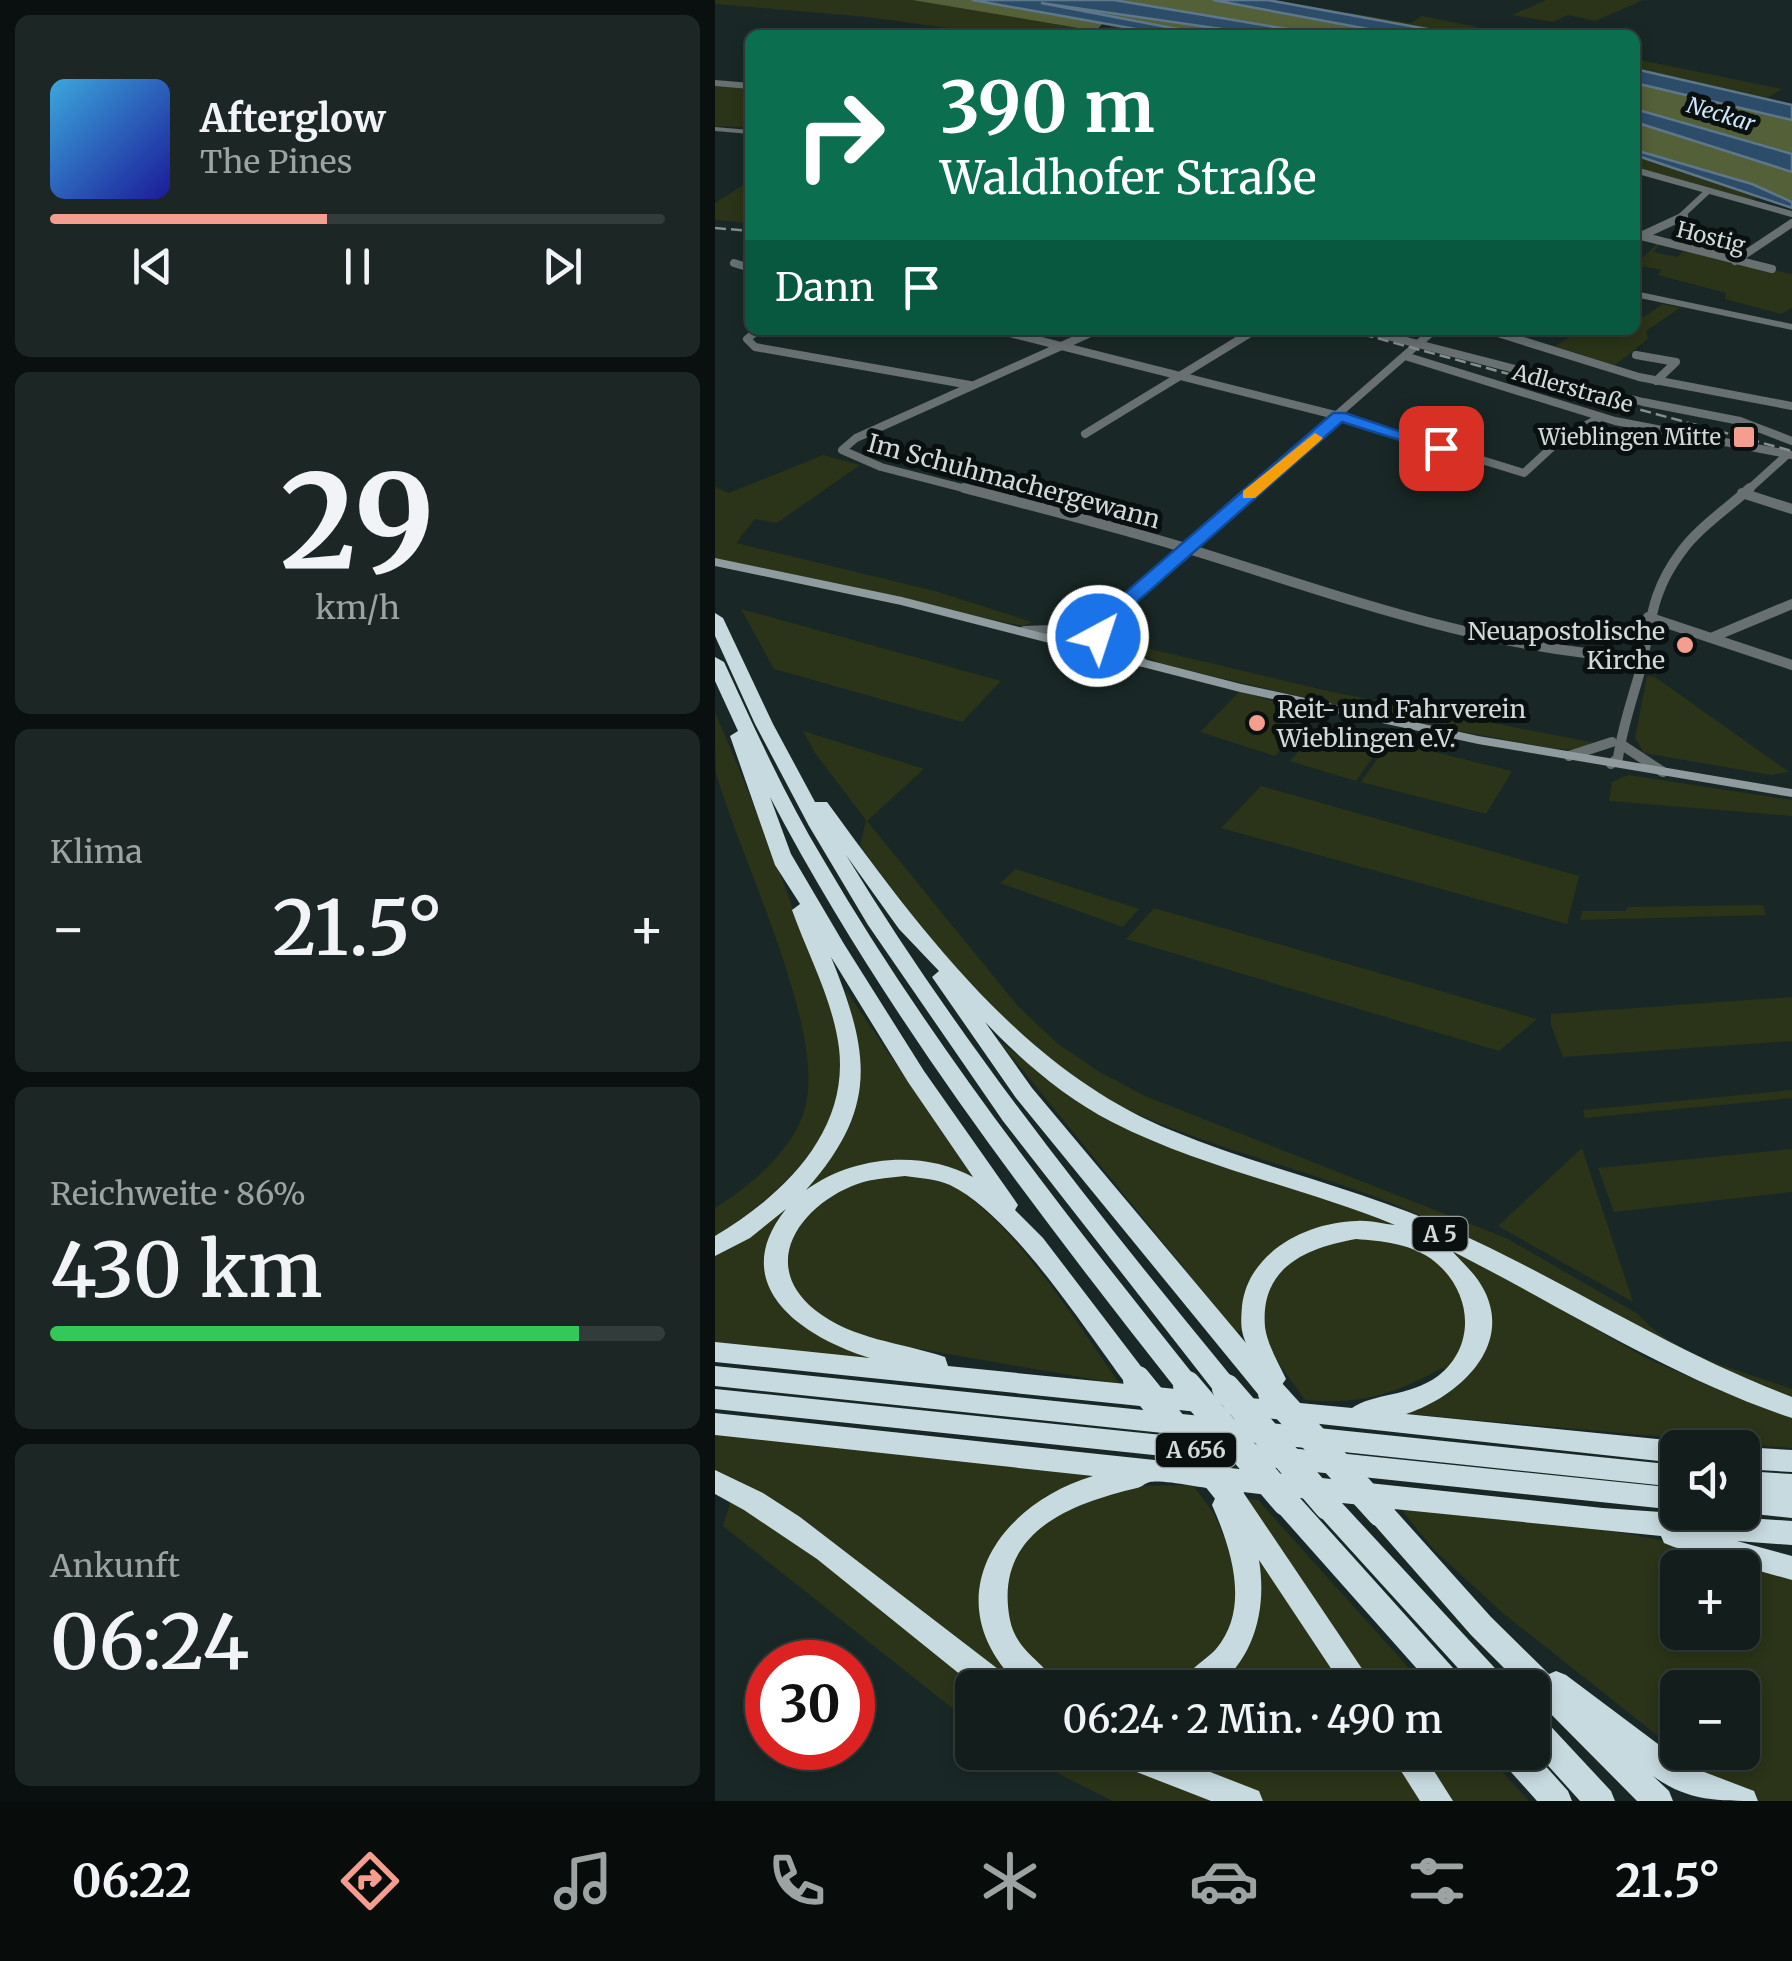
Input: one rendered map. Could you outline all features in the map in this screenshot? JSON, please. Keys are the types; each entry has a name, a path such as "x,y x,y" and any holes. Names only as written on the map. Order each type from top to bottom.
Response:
{"highway":[{"name":"A 5","path":"715,618 779,754 850,880 980,1075 1070,1198 1226,1388 1478,1670"},
{"path":"715,662 733,705 828,886 935,1052 1048,1210 1286,1502 1437,1670"},
{"path":"715,1247 759,1220 825,1152 840,1126 852,1076 841,1012 743,752 733,705"},
{"name":"A 5","path":"779,754 798,771 1024,1094 1278,1394"},
{"path":"781,854 841,960 943,1121 1200,1470 1224,1495 1348,1670"},
{"name":"A 5","path":"899,912 1019,1043 1075,1089 1123,1116 1211,1153 1380,1209 1443,1235 1691,1369 1792,1408"},
{"path":"1030,1384 1007,1375 877,1350 834,1334 792,1304 779,1282 776,1257 791,1221 811,1200 851,1177 899,1168 931,1170 970,1186 1042,1254"},
{"path":"1313,1419 1377,1411 1426,1396 1452,1378 1470,1356 1478,1330 1476,1304 1465,1280 1433,1250 1405,1237 1357,1230 1311,1238 1273,1261 1257,1283 1249,1321 1264,1364 1278,1394 1313,1419 1381,1514 1481,1626 1658,1801"},
{"path":"715,1352 1030,1384 1313,1419 1660,1450"},
{"name":"A 656","path":"715,1376 1660,1474"},
{"name":"A 656","path":"715,1399 1660,1496"},
{"path":"715,1424 1200,1470 1603,1520 1792,1533"},
{"path":"1760,1459 1792,1461"},
{"name":"A 656","path":"1024,1670 1005,1647 994,1612 995,1576 1014,1538 1041,1511 1079,1490 1200,1470"},
{"path":"715,1481 781,1517 975,1670"},
{"path":"1760,1483 1792,1485"},
{"name":"A 656","path":"1215,1670 1233,1648 1249,1609 1248,1563 1224,1495"},
{"path":"1760,1505 1792,1507"},
{"path":"1603,1520 1728,1547 1792,1568"},
{"path":"1481,1626 1622,1738 1676,1775 1743,1801"},
{"path":"1550,1747 1600,1801"},
{"path":"1168,1770 1248,1801"},
{"path":"1416,1770 1438,1801"},
{"path":"1529,1770 1557,1801"}],"main road":[{"path":"715,562 1024,631 1331,709 1566,756 1792,793"}],"street":[{"path":"715,84 745,86"},
{"path":"715,130 745,132"},
{"path":"1640,171 1792,214"},
{"path":"1640,235 1685,216 1708,191"},
{"path":"1735,261 1792,224"},
{"name":"Hostig","path":"1640,237 1773,269"},
{"path":"734,264 745,267"},
{"path":"1640,295 1792,326"},
{"path":"752,335 747,340 755,347 890,374 975,386 1088,335"},
{"path":"1022,335 1339,416 1523,473 1561,438 1601,417"},
{"path":"1085,434 1247,335"},
{"path":"1382,335 1619,396 1740,421 1792,441"},
{"path":"1073,645 1098,636 1125,602 1428,335"},
{"path":"1504,335 1639,376 1792,406"},
{"path":"1637,355 1677,362 1656,380"},
{"name":"Adlerstraße","path":"1405,356 1601,417 1790,454"},
{"path":"1619,396 1639,376"},
{"name":"Im Schuhmachergewann","path":"975,386 856,438 843,450 881,467 1187,549 1425,626 1563,652 1642,658"},
{"path":"1611,764 1607,756 1622,729 1642,658 1648,617 1682,550 1790,454"},
{"path":"1743,493 1792,508"},
{"path":"1713,638 1792,604"},
{"path":"1648,617 1792,666"},
{"path":"1024,631 1110,620"},
{"path":"1110,620 1119,647 1145,664"},
{"path":"1566,756 1617,743 1663,772"}],"green space":[{"path":"715,0 912,0 1090,30 963,30 715,4"},
{"path":"912,0 972,0 1103,23 1097,30"},
{"path":"1114,0 1213,0 1373,30 1293,30"},
{"path":"1271,0 1411,23 1422,16 1478,27 1435,30"},
{"path":"1546,0 1643,0 1595,21 1568,15 1553,22 1512,15"},
{"path":"1042,2 1230,30 1184,30"},
{"path":"1113,25 1141,30 1107,30"},
{"path":"1640,60 1782,89 1767,98 1640,70"},
{"path":"1640,84 1792,120 1792,154 1640,110"},
{"path":"715,86 745,88 745,127 715,126"},
{"path":"1640,124 1792,172 1792,202 1752,184 1640,151"},
{"path":"1640,157 1761,197 1750,200 1640,169"},
{"path":"745,184 745,223 715,220 715,203"},
{"path":"1661,243 1653,252 1677,257 1684,251 1792,274 1792,308 1781,314 1725,299 1726,293 1658,275 1662,270 1640,266 1640,260"},
{"path":"1663,304 1680,308 1646,331 1648,339 1615,365 1555,346 1573,335 1640,335 1642,318"},
{"path":"823,455 860,465 777,523 755,519 736,543 935,591 1032,622 1023,626 715,559 715,487 729,493"},
{"path":"741,609 1001,681 962,722 774,669"},
{"path":"1126,646 1332,692 1596,743 1574,750 1550,748 1409,722 1161,664"},
{"path":"1647,676 1655,677 1789,772 1771,775 1644,753 1635,738"},
{"name":"Reit- und Fahrverein Wieblingen e.V.","path":"1240,691 1314,714 1275,756 1200,732"},
{"path":"715,712 829,1000 842,1059 839,1092 829,1122 813,1149 768,1197 715,1238 715,1208 756,1178 791,1138 805,1108 808,1075 804,1035 793,990 716,773"},
{"path":"1324,723 1385,740 1356,781 1290,761"},
{"path":"803,731 924,769 867,821 1017,1005 1058,1044 1145,1096 1506,1238 1638,1314 1689,1351 1792,1389 1792,1400 1747,1383 1410,1211 1167,1126 1090,1089 1015,1031 948,960 860,846 866,820"},
{"path":"1390,741 1512,771 1486,814 1361,782"},
{"path":"1628,775 1792,800 1792,816 1609,801 1612,782"},
{"path":"1261,786 1579,876 1567,924 1221,828"},
{"path":"1016,869 1139,909 1123,927 1000,883"},
{"path":"1763,905 1766,915 1580,920 1582,911 1625,911 1628,907"},
{"path":"1154,908 1537,1019 1499,1051 1126,939"},
{"path":"845,989 974,1179 947,1183 970,1198 1018,1245 1120,1384 903,1346 890,1362 715,1343 715,1255 778,1214 860,1071"},
{"path":"1792,997 1792,1041 1563,1057 1551,1025 1551,1014"},
{"path":"998,1040 1072,1097 1405,1226 1509,1279 1644,1357 1723,1392 1792,1415 1792,1448 1760,1445 1760,1430 1660,1430 1660,1436 1396,1413 1460,1379 1442,1368 1376,1396 1343,1401 1305,1400 1243,1314 1242,1331 1236,1332"},
{"path":"1792,1090 1792,1098 1585,1118 1583,1110"},
{"path":"1582,1148 1633,1302 1498,1226"},
{"path":"1792,1149 1792,1192 1614,1212 1598,1168"},
{"path":"715,1433 1103,1474 1046,1496 1008,1531 1073,1502 1125,1486 1193,1485 1214,1514 1237,1566 1261,1560 1334,1670 955,1670 955,1710 875,1647 875,1640 866,1640 723,1526 737,1481 715,1472"},
{"path":"1239,1497 1258,1500 1411,1670 1359,1670"},
{"path":"1400,1508 1599,1529 1700,1550 1660,1550 1660,1650 1760,1650 1760,1568 1792,1580 1792,1801 1740,1801 1701,1770 1760,1770 1760,1670 1660,1670 1660,1738 1504,1614 1434,1550"},
{"path":"1051,1770 1401,1770 1420,1801 1113,1801"},
{"path":"1425,1770 1501,1770 1529,1801 1446,1801"}],"water":[{"path":"972,0 1114,0 1293,30 1228,30 1041,3 1183,30 1141,30"},
{"path":"1213,0 1268,0 1433,30 1373,30"},
{"path":"1640,70 1792,105 1792,120 1640,84"},
{"path":"1640,110 1792,154 1792,172 1640,124"},
{"path":"1640,151 1752,184 1792,202 1792,208 1640,157"}],"railway":[{"path":"715,228 745,231"},
{"path":"1365,335 1792,451"}],"slow traffic":[{"path":"1249,494 1315,438"}],"place":[{"name":"Wieblingen Mitte","path":"1744,437"},
{"name":"Neuapostolische Kirche","path":"1685,645"},
{"name":"Reit- und Fahrverein Wieblingen e.V.","path":"1257,723"}],"route":[{"path":"1098,636 1114,622 1125,602 1339,416 1441,448"}],"water label":[{"name":"Neckar","path":"1721,114"}]}
